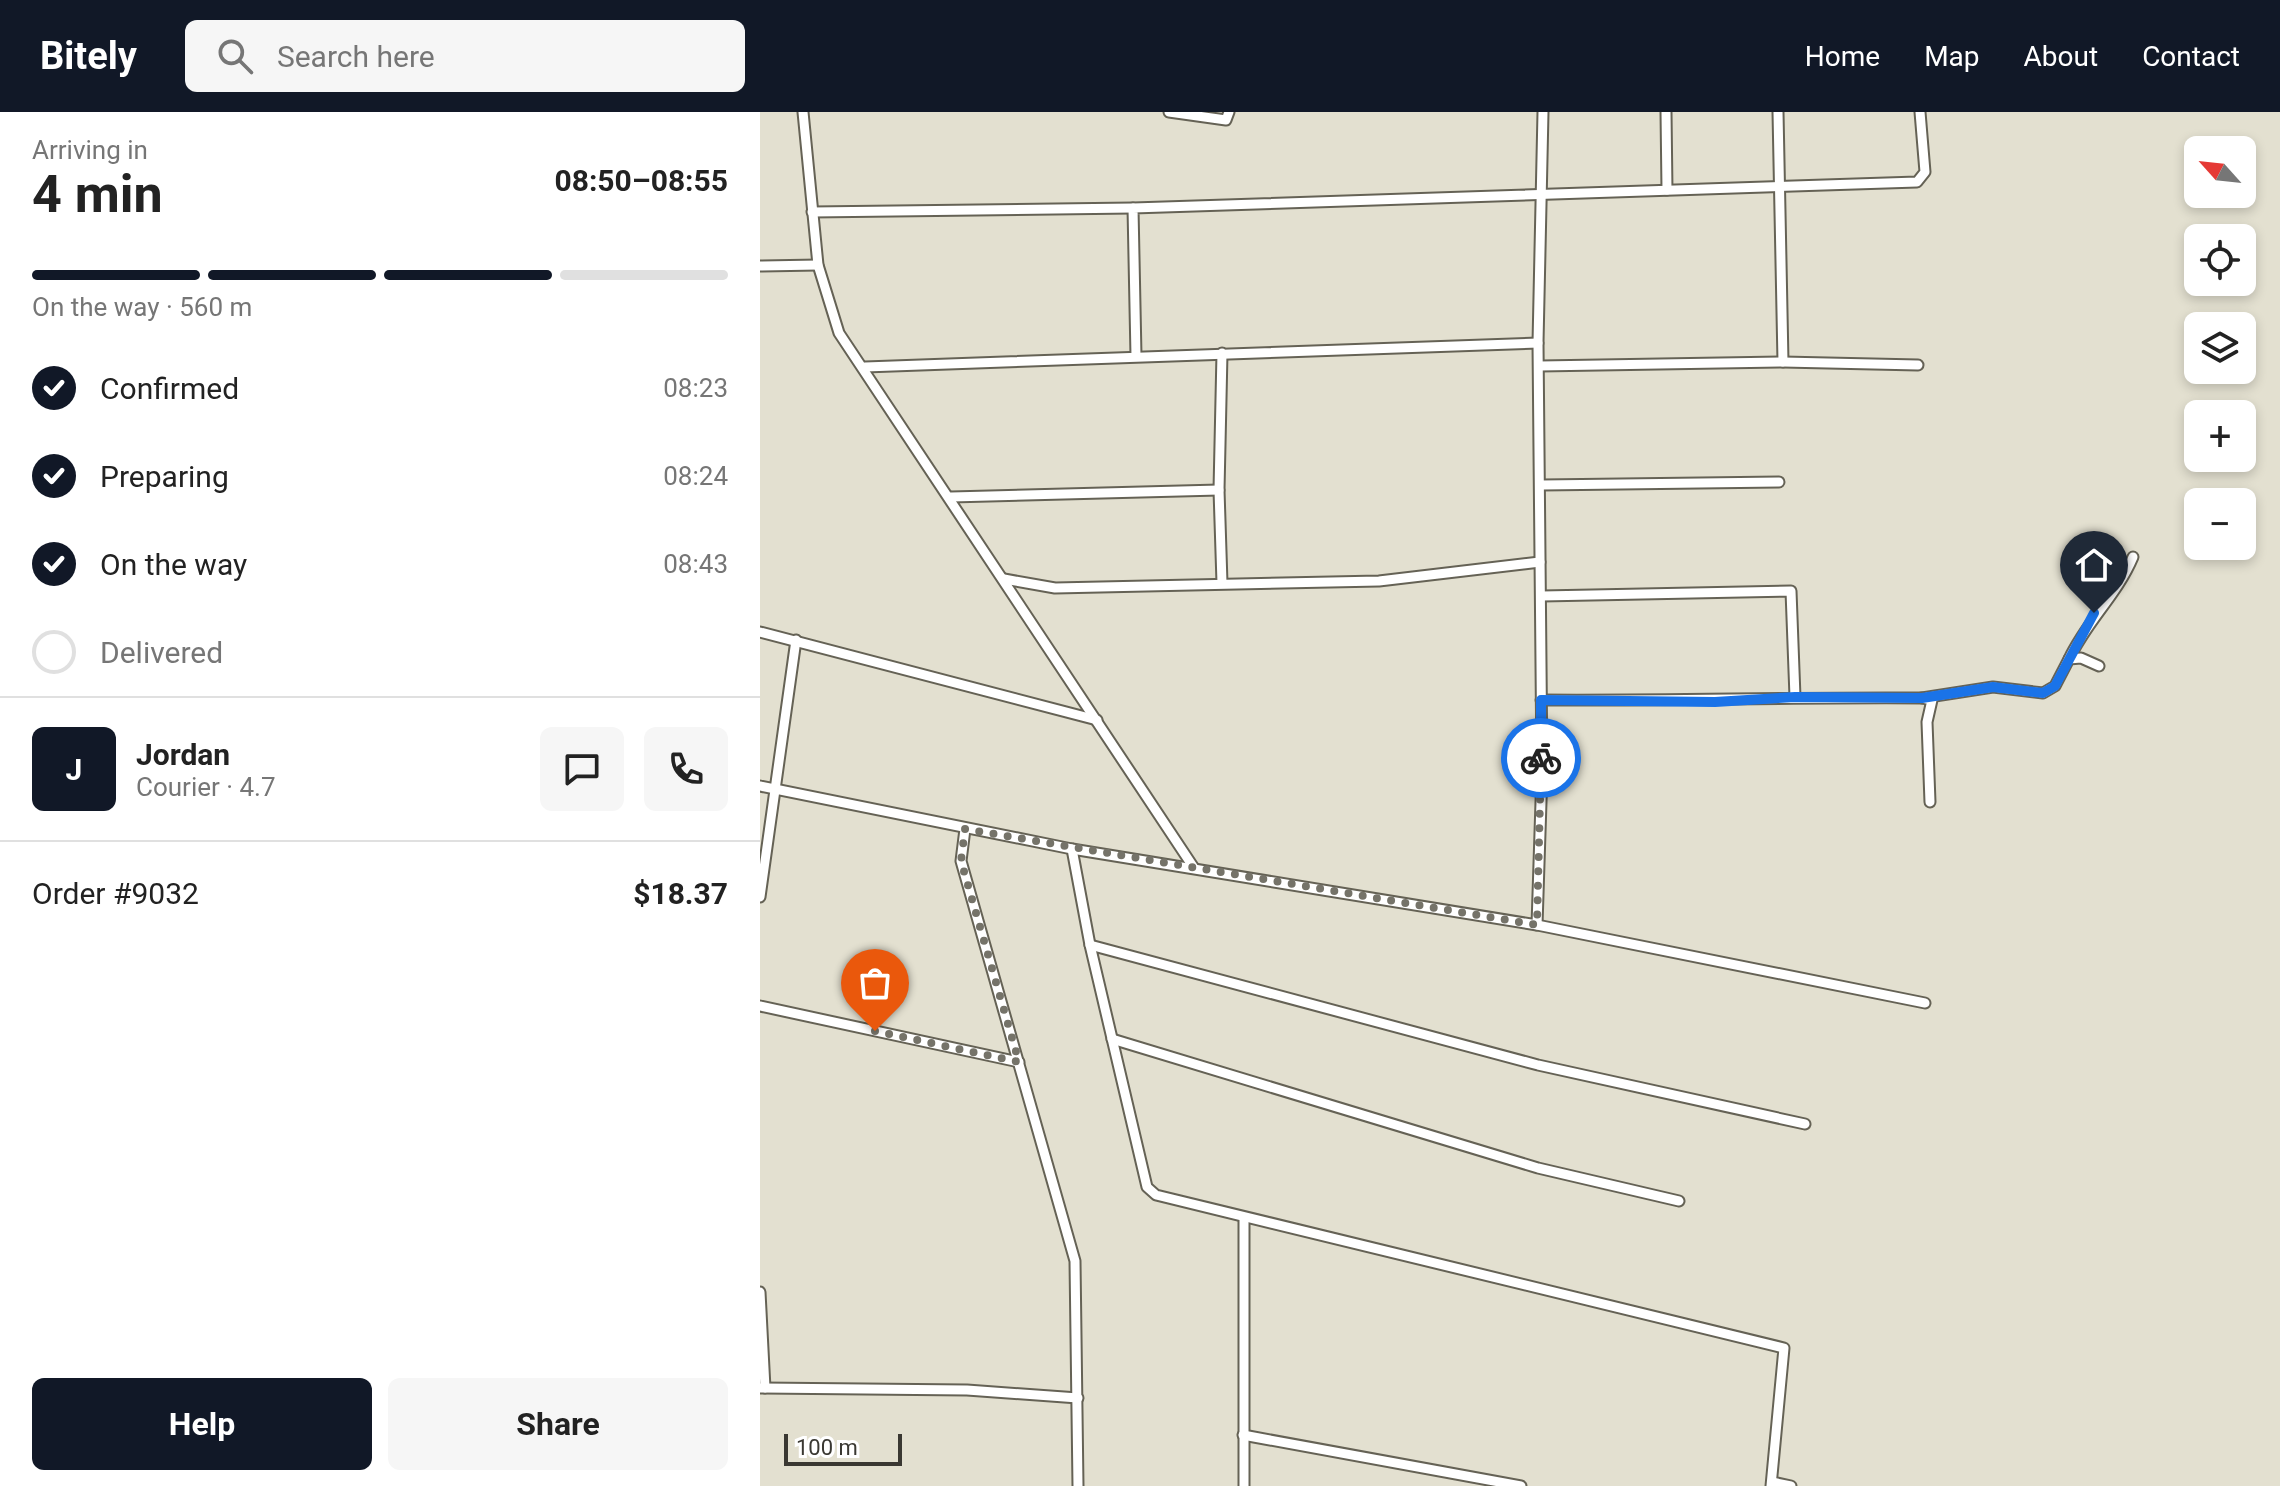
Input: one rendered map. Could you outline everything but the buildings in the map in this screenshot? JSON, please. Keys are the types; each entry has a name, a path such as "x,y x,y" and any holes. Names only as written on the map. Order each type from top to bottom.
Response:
{"street":[{"path":"803,112 818,265 832,318 1194,868"},
{"path":"1169,112 1226,120 1229,112"},
{"path":"1537,925 1542,596 1538,343 1543,112"},
{"path":"1666,112 1667,190"},
{"path":"1778,112 1783,362"},
{"path":"812,212 1133,208 1917,182 1925,172 1920,112"},
{"path":"1133,208 1136,356"},
{"path":"760,266 818,265"},
{"path":"865,367 1538,343"},
{"path":"1222,353 1219,490 1222,583"},
{"path":"1540,366 1783,362 1918,365"},
{"path":"1542,485 1779,482"},
{"path":"951,497 1219,490"},
{"path":"1541,700 1715,702 1795,697 1922,698 1993,687 2043,693 2055,686 2094,613 2121,586 2133,557"},
{"path":"1004,579 1055,588 1379,581 1540,562"},
{"path":"1542,596 1791,591 1795,697"},
{"path":"760,632 1097,720"},
{"path":"760,897 796,640"},
{"path":"2069,659 2081,658 2099,666"},
{"path":"1922,698 1932,700 1927,722 1930,802"},
{"path":"760,786 1072,849 1537,925 1925,1003"},
{"path":"965,829 961,861 1075,1261 1078,1486"},
{"path":"1072,849 1090,945 1147,1187 1156,1195 1244,1219 1784,1348 1772,1484 1791,1486"},
{"path":"1090,945 1538,1065 1805,1124"},
{"path":"760,1006 1019,1062"},
{"path":"1112,1039 1538,1168 1679,1201"},
{"path":"1244,1219 1244,1486"},
{"path":"760,1292 763,1388 967,1390 1078,1398"},
{"path":"1243,1435 1521,1486"}],"way so far":[{"path":"875,1031 1019,1062 961,861 965,829 1302,888 1537,925 1541,758"}],"route":[{"path":"1541,758 1541,700 1715,702 1795,697 1922,698 1993,687 2043,693 2055,686 2064,672 2094,613"}]}
